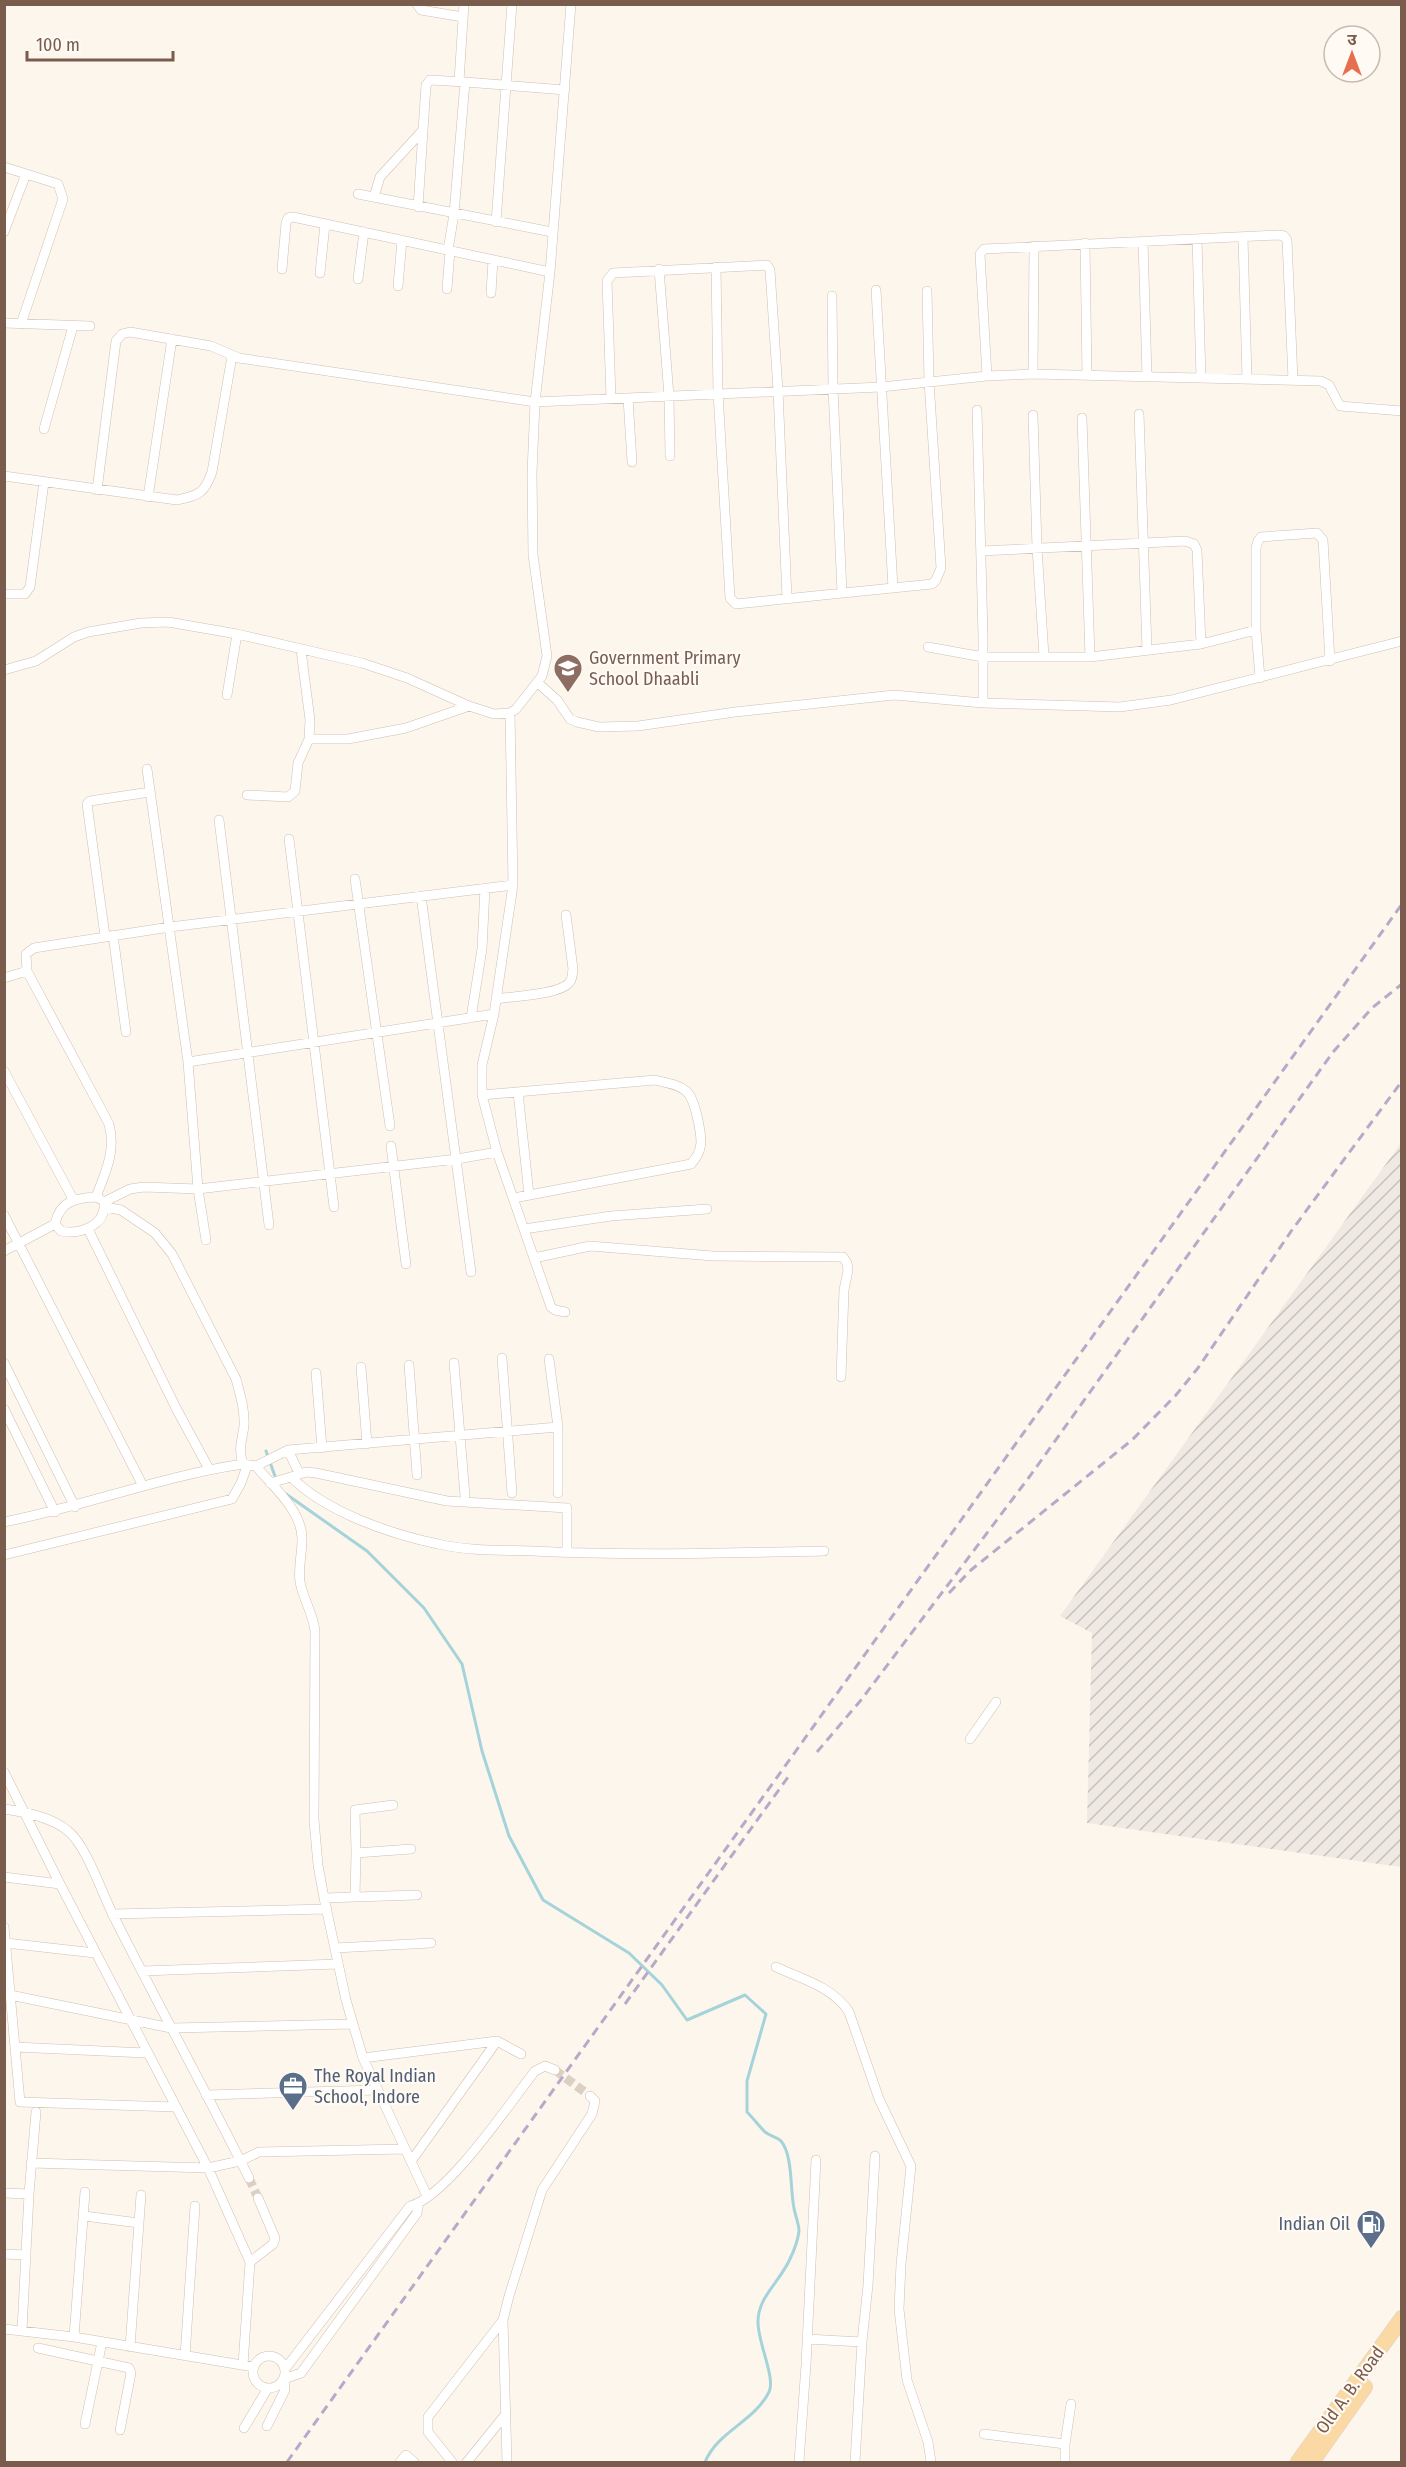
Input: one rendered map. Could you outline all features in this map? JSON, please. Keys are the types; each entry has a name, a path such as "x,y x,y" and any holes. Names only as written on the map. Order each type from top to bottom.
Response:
{"main road":[{"name":"Old A. B. Road","path":"1298,2463 1401,2318"},
{"name":"Old A. B. Road","path":"1312,2463 1401,2335"}],"street":[{"path":"417,4 421,10 463,17"},
{"path":"447,289 462,81 464,4"},
{"path":"496,222 512,4"},
{"path":"4,670 36,661 74,637 141,622 168,622 237,634 362,663 406,678 468,706 494,714 510,713 516,709 546,666 547,650 533,555 532,473 535,402 550,272 571,4"},
{"path":"418,207 426,85 430,80 565,90"},
{"path":"374,197 380,177 423,130"},
{"path":"4,167 58,184 63,199 21,324"},
{"path":"4,232 27,174"},
{"path":"358,194 552,232"},
{"path":"282,269 288,218 293,217 550,272"},
{"path":"320,273 325,224"},
{"path":"358,279 364,232"},
{"path":"987,376 980,254 984,249 1279,235 1284,236 1287,240 1293,380"},
{"path":"1243,237 1247,379"},
{"path":"1197,239 1201,378"},
{"path":"398,286 402,240"},
{"path":"1143,241 1147,376"},
{"path":"1084,243 1087,375"},
{"path":"1033,374 1034,246"},
{"path":"491,293 493,260"},
{"path":"611,398 607,281 613,273 767,265 770,270 778,391 787,598"},
{"path":"716,267 718,393 730,598 736,603 932,584 936,580 941,568 929,381 927,291"},
{"path":"659,269 669,396 670,456"},
{"path":"876,290 893,588"},
{"path":"831,296 842,593"},
{"path":"4,324 90,326"},
{"path":"44,429 74,326"},
{"path":"97,490 116,341 122,334 130,332 211,346 236,357 535,402 881,387 987,376 1033,374 1326,382 1340,406 1401,411"},
{"path":"148,496 172,339"},
{"path":"4,476 177,500 195,496 206,488 212,472 236,357"},
{"path":"628,398 632,462"},
{"path":"977,410 983,703"},
{"path":"1139,414 1147,650"},
{"path":"1033,415 1037,548 1044,656"},
{"path":"1082,418 1090,657"},
{"path":"4,594 25,594 30,587 44,482"},
{"path":"1260,678 1256,630 1258,541 1261,537 1317,532 1323,540 1330,661"},
{"path":"981,551 1185,541 1194,544 1197,550 1201,644"},
{"path":"928,647 983,657 1090,657 1201,644 1256,630"},
{"path":"227,695 237,634"},
{"path":"537,682 557,700 570,719 577,723 599,727 638,726 735,711 894,694 983,703 1120,707 1171,700 1401,641"},
{"path":"247,795 288,797 295,791 300,753 309,739 310,720 301,650"},
{"path":"309,739 348,739 406,728 468,706"},
{"path":"510,713 513,885 494,1014 482,1065 482,1095 497,1152 551,1307 565,1312"},
{"path":"147,769 188,1062 198,1189 206,1240"},
{"path":"126,1032 87,804 90,801 150,792"},
{"path":"219,820 269,1225"},
{"path":"289,838 312,1044 334,1207"},
{"path":"355,879 390,1126"},
{"path":"55,1224 61,1231 72,1233 88,1229 103,1214 102,1202 113,1139 109,1124 27,969 26,954 34,948 109,935 513,885"},
{"path":"471,1018 482,949 485,888"},
{"path":"421,896 458,1159 471,1272"},
{"path":"496,999 557,990 568,984 572,978 573,969 566,915"},
{"path":"4,978 27,969"},
{"path":"188,1062 494,1014"},
{"path":"4,1071 73,1199"},
{"path":"482,1095 655,1080 686,1090 693,1099 701,1142 698,1155 691,1164 514,1198"},
{"path":"518,1092 529,1195"},
{"path":"391,1146 406,1264"},
{"path":"102,1202 130,1189 144,1187 198,1189 458,1159 497,1152"},
{"path":"4,1251 55,1224 58,1212 73,1199 102,1202 121,1210 155,1233 172,1254 236,1379 242,1401 244,1425 239,1452 248,1465 275,1482 299,1520 302,1539 299,1576 313,1616 315,1631 314,1820 318,1865 338,1964 363,2058 427,2196"},
{"path":"524,1229 611,1216 707,1209"},
{"path":"4,1215 143,1486"},
{"path":"88,1229 177,1410 209,1469"},
{"path":"534,1258 590,1246 712,1256 843,1257 848,1270 844,1290 841,1377"},
{"path":"502,1358 513,1493"},
{"path":"549,1359 558,1427 558,1492"},
{"path":"4,1363 75,1507"},
{"path":"454,1363 465,1496"},
{"path":"409,1365 417,1475"},
{"path":"361,1367 367,1444"},
{"path":"316,1373 322,1448"},
{"path":"4,1409 55,1512"},
{"path":"4,1522 75,1507 209,1469 248,1465 288,1450 558,1427"},
{"path":"288,1450 295,1475 311,1495 388,1530 439,1545 567,1552 689,1554 824,1551"},
{"path":"4,1556 232,1498 248,1465"},
{"path":"275,1482 295,1475 316,1473 423,1498 567,1508 567,1552"},
{"path":"970,1739 996,1702"},
{"path":"4,1772 95,1953 208,2168 250,2262 243,2365"},
{"path":"355,1897 355,1810 393,1805"},
{"path":"4,1809 24,1812 59,1824 70,1831 79,1844 112,1914 249,2178"},
{"path":"356,1853 411,1849"},
{"path":"4,1877 60,1884"},
{"path":"324,1898 417,1895"},
{"path":"112,1914 327,1909"},
{"path":"4,1927 20,2102 175,2108"},
{"path":"6,1942 95,1953"},
{"path":"335,1948 431,1943"},
{"path":"142,1971 338,1964"},
{"path":"776,1967 834,1994 842,2001 849,2012 879,2099 908,2157 911,2177 901,2264 899,2309 907,2380 928,2442 930,2463"},
{"path":"10,1995 171,2028 353,2024"},
{"path":"363,2058 497,2041 521,2054"},
{"path":"412,2160 497,2041"},
{"path":"15,2047 147,2053"},
{"path":"267,2426 285,2390 284,2374 280,2361 271,2356 260,2359 254,2367 256,2382 268,2388 278,2386 284,2374 410,2206 418,2204 450,2180 535,2071 544,2067 555,2070"},
{"path":"206,2095 378,2090"},
{"path":"507,2463 503,2320 542,2190 592,2114 595,2101 590,2096"},
{"path":"22,2330 36,2112"},
{"path":"31,2163 208,2168 240,2161 260,2152 405,2149"},
{"path":"855,2463 875,2156"},
{"path":"798,2463 816,2160"},
{"path":"74,2337 85,2192"},
{"path":"4,2193 29,2194"},
{"path":"130,2347 141,2195"},
{"path":"250,2262 273,2244 275,2238 258,2198"},
{"path":"284,2374 301,2373 417,2213 418,2204"},
{"path":"185,2356 195,2206"},
{"path":"84,2216 139,2223"},
{"path":"4,2254 26,2256"},
{"path":"452,2463 428,2432 428,2417 503,2320"},
{"path":"4,2329 74,2337 254,2367"},
{"path":"807,2339 862,2342"},
{"path":"85,2424 102,2342"},
{"path":"38,2348 127,2366 130,2369 120,2430"},
{"path":"244,2428 268,2388"},
{"path":"1065,2463 1065,2444 1071,2404"},
{"path":"467,2463 505,2415"},
{"path":"984,2433 1065,2444"},
{"path":"400,2463 406,2455 414,2463"}],"shaded area":[{"path":"1401,1143 1401,1867 1087,1823 1092,1633 1060,1616"}],"waterway":[{"path":"266,1451 276,1479"},
{"path":"286,1494 367,1551 424,1608 462,1664 482,1751 509,1836 543,1900 629,1953 662,1985 687,2020 745,1995 766,2014 747,2081 747,2112 765,2132 781,2141 785,2147 799,2231 789,2261 765,2297 759,2313 758,2329 770,2378 769,2392 754,2411 718,2442 705,2462"}],"tunnel":[{"path":"555,2070 590,2096"},
{"path":"249,2178 258,2198"}],"railway":[{"path":"287,2462 1402,904"},
{"path":"817,1752 861,1700 1030,1476 1333,1052 1372,1008 1402,984"},
{"path":"949,1593 971,1570 1132,1440 1176,1395 1198,1368 1292,1230 1402,1081"},
{"path":"625,2004 791,1773"}],"place":[{"name":"Government Primary School Dhaabli","path":"568,694"},
{"name":"The Royal Indian School, Indore","path":"293,2112"},
{"name":"Indian Oil","path":"1371,2250"}]}
